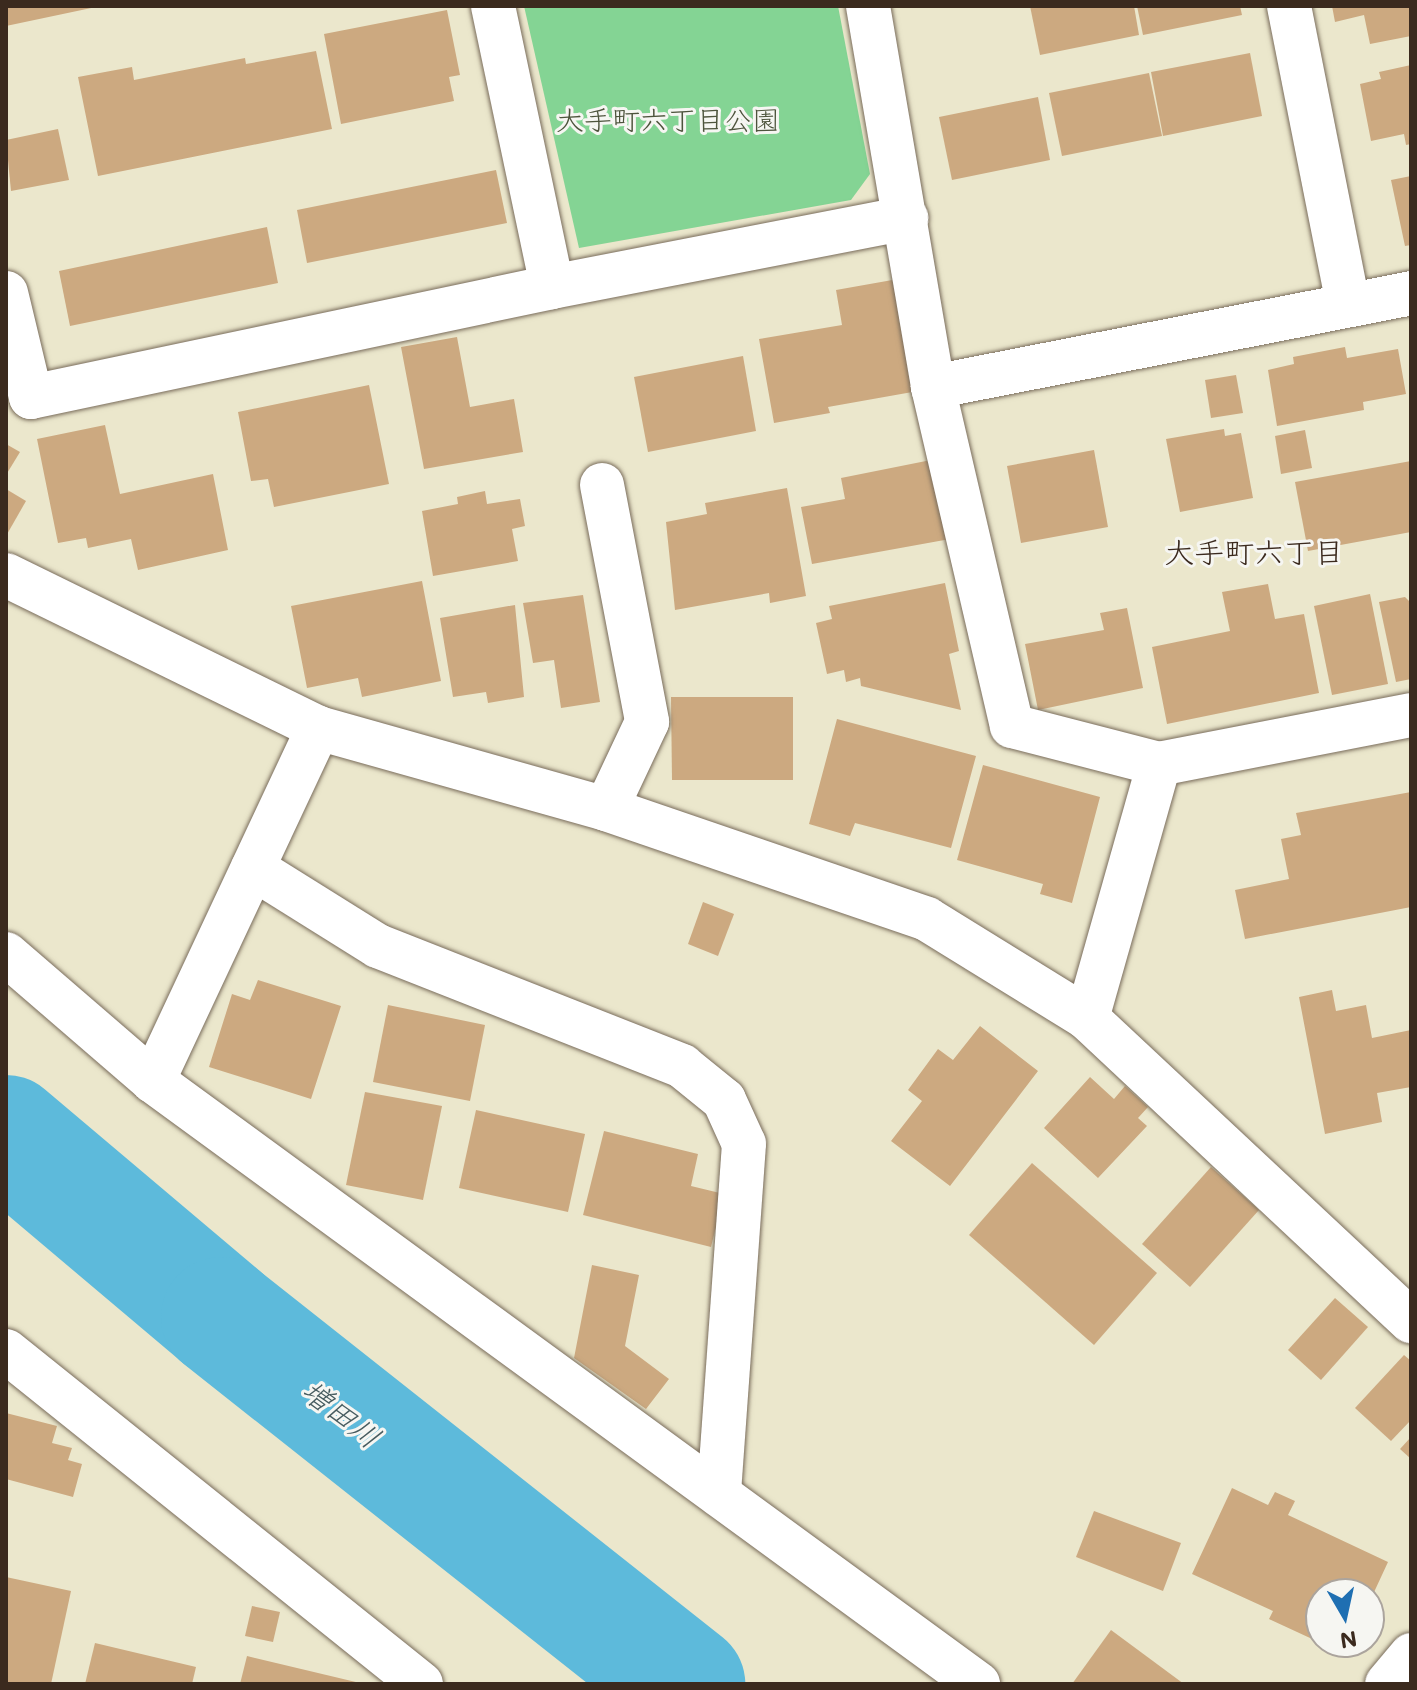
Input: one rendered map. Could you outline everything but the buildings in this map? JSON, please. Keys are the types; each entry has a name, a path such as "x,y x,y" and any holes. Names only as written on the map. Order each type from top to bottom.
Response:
{"street":[{"path":"493,6 552,287"},
{"path":"868,6 933,387 1012,726 1159,764 1411,715"},
{"path":"1289,6 1348,305"},
{"path":"6,293 31,397 552,287 906,218"},
{"path":"933,387 1411,293"},
{"path":"602,485 647,722 606,809"},
{"path":"6,575 318,728 606,809 927,919 1087,1018 1411,1321"},
{"path":"153,1081 318,728"},
{"path":"1087,1018 1159,764"},
{"path":"253,868 378,946 682,1066 724,1100 744,1144 719,1494"},
{"path":"6,954 153,1081 978,1684"},
{"path":"6,1351 421,1684"},
{"path":"1387,1684 1411,1655"}],"green space":[{"name":"大手町六丁目公園","path":"524,6 838,6 870,174 851,200 579,248"}],"waterway":[{"name":"増田川","path":"6,1135 221,1317 685,1684"}],"district":[{"name":"大手町六丁目","path":"1254,551"}]}
